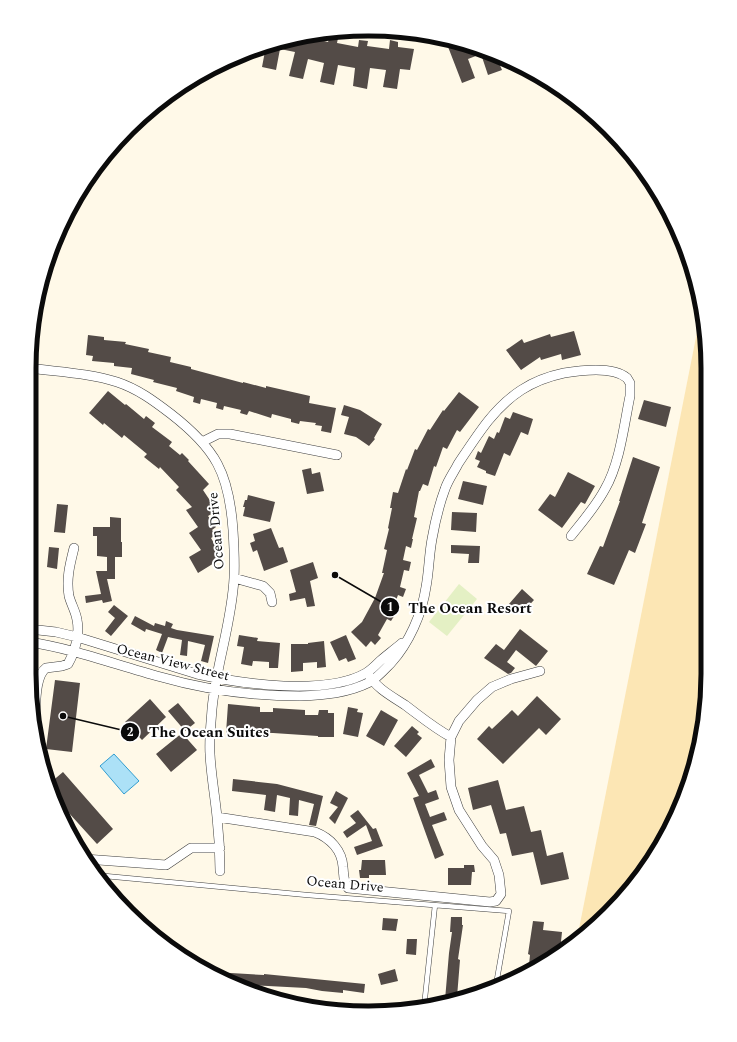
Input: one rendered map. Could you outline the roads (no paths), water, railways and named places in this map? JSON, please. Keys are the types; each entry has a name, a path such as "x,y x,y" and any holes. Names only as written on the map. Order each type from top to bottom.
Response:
{"street":[{"name":"Ocean Drive","path":"36,369 104,379 130,386 148,396 202,442 222,473 227,486 232,517 234,578 214,689 210,738 210,754 218,817 220,871"},
{"name":"Ocean View Street","path":"36,643 74,650 162,677 214,689 273,696 326,695 355,688 372,681 397,657 409,638 422,605 426,588 432,537 446,486 470,444 496,412 516,393 541,379 576,371 594,370 618,373 627,378 630,383 630,396 614,468 606,488 571,536"},
{"path":"202,442 218,434 230,434 337,455"},
{"path":"37,694 38,681 44,670 46,668 65,666 70,660 74,650 77,637 77,619 69,596 68,578 69,566 74,548"},
{"name":"Ocean Drive","path":"234,578 263,586 270,593 272,602"},
{"name":"Ocean View Street","path":"36,630 56,632 77,637 164,665 216,679 272,686 303,686 352,680 367,672 409,638"},
{"name":"Ocean Drive","path":"218,817 321,834 332,843 341,854 344,868 344,883 348,888 399,894 437,901 496,901 500,894 499,875 494,860 482,846 459,810 451,787 449,760 451,737 459,721 477,700 492,687 511,679 540,671"},
{"path":"367,672 372,681 433,727 451,737"},
{"path":"93,859 166,864 191,848 220,848"}],"lane":[{"name":"Ocean Drive","path":"105,876 307,895 437,901 509,911 497,981"},
{"path":"425,1001 437,901"}],"water":[{"path":"114,754 139,781 124,794 100,766"}],"place":[{"name":"The Ocean Resort","path":"335,575"},
{"name":"The Ocean Suites","path":"63,716"}]}
